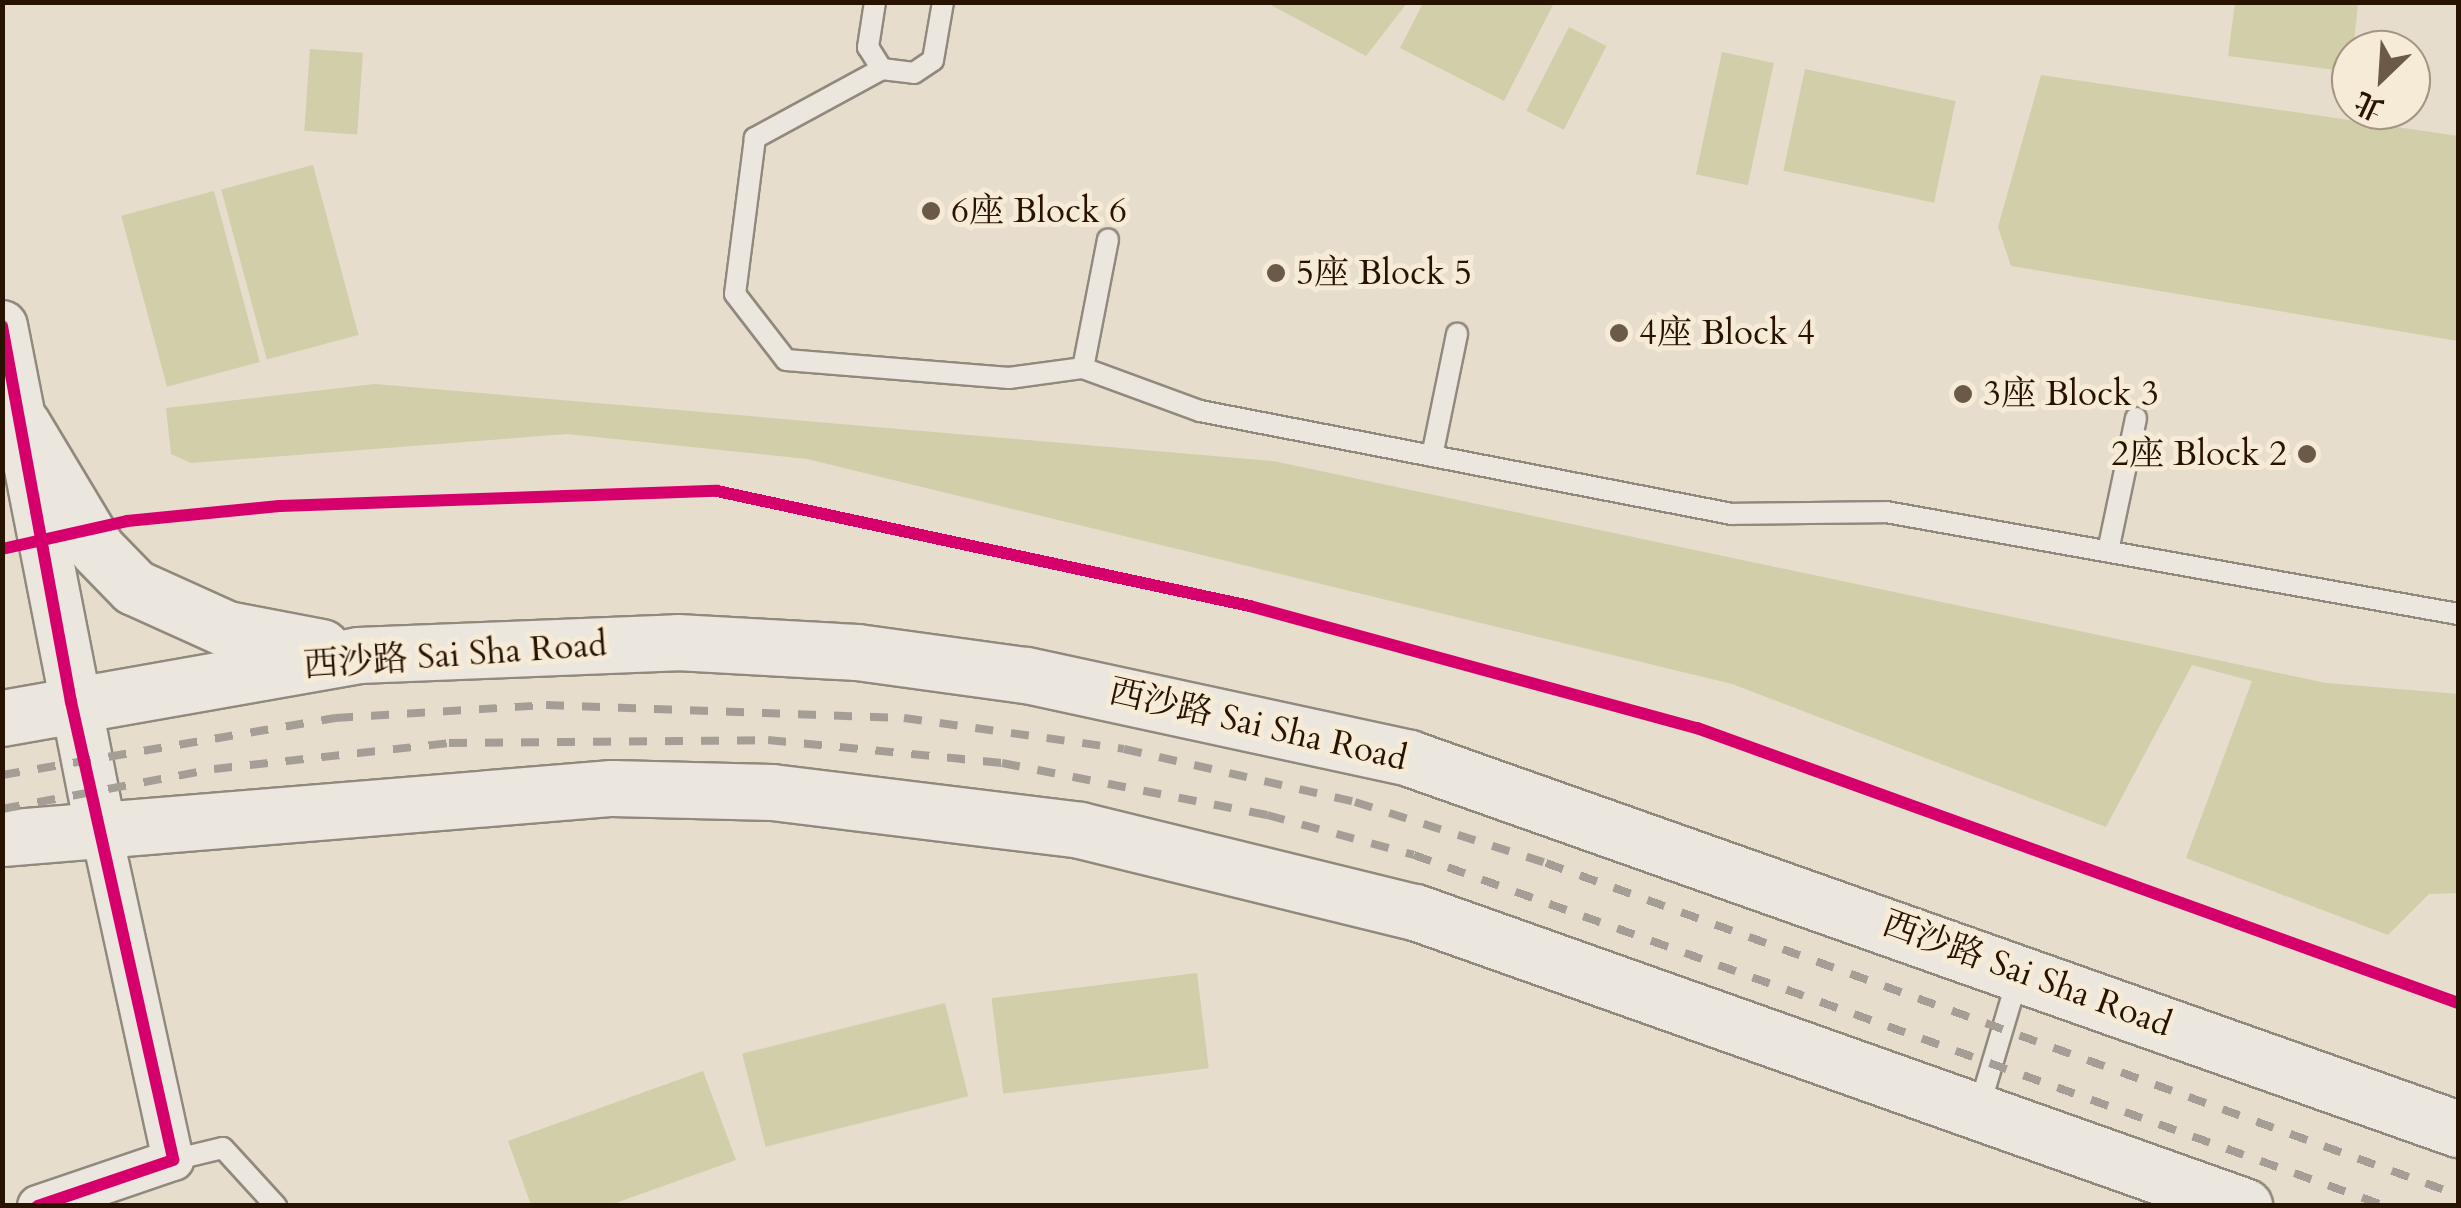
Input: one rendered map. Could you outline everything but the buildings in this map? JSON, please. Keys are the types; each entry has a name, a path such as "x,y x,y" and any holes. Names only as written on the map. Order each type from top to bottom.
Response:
{"main road":[{"path":"22,424 97,549 134,587 228,628 358,655"},
{"name":"西沙路 Sai Sha Road","path":"2,718 72,702 358,655 677,642 857,652 1183,702 1410,758 2458,1129"},
{"path":"2,838 612,788 920,805 1240,863 1415,912 2244,1206"}],"street":[{"path":"2,326 72,702 173,1160 38,1206"}],"lane":[{"path":"875,2 868,47 882,69"},
{"path":"943,2 934,60 914,73 882,69 755,138 735,294 786,360 1009,378 1083,368 1200,411 1732,514 1886,512 2457,607"},
{"path":"1083,368 1108,239"},
{"path":"1432,456 1457,334"},
{"path":"2108,551 2136,418"},
{"path":"1977,1114 2019,972"},
{"path":"173,1160 223,1148 276,1206"}],"shaded area":[{"path":"1423,2 1554,3 1504,101 1400,48"},
{"path":"1267,3 1407,3 1366,56"},
{"path":"2235,3 2358,3 2355,30 2331,30 2331,69 2228,56"},
{"path":"1569,27 1606,46 1564,130 1526,111"},
{"path":"310,49 363,53 357,134 304,131"},
{"path":"1722,52 1774,63 1748,185 1696,174"},
{"path":"1805,69 1956,101 1934,203 1783,171"},
{"path":"2041,75 2331,117 2331,130 2417,130 2458,136 2458,341 2011,266 1998,227"},
{"path":"313,165 359,335 267,360 221,190"},
{"path":"214,191 260,362 167,387 121,216"},
{"path":"375,384 1273,461 2326,683 2458,694 2458,893 2429,894 2388,935 2186,858 2252,681 2192,665 2106,827 1732,684 807,459 567,434 191,463 171,454 166,408"},
{"path":"1197,973 1209,1068 1003,1094 992,998"},
{"path":"945,1003 968,1096 765,1147 742,1054"},
{"path":"703,1071 736,1160 610,1205 531,1205 508,1141"}],"railway":[{"path":"2,775 335,718 546,705 904,718 1124,749 1355,802 1546,863 2458,1195"},
{"path":"2,809 214,769 449,743 768,740 1002,763 1267,815 1414,855 2385,1206"}],"cycle path":[{"path":"2,326 71,702 173,1160 38,1206"},
{"path":"2,549 127,521 279,506 717,491 1250,606 1697,728 2458,1003"}],"place":[{"name":"6座 Block 6","path":"931,211"},
{"name":"5座 Block 5","path":"1276,273"},
{"name":"4座 Block 4","path":"1619,333"},
{"name":"3座 Block 3","path":"1963,394"},
{"name":"2座 Block 2","path":"2307,454"}]}
